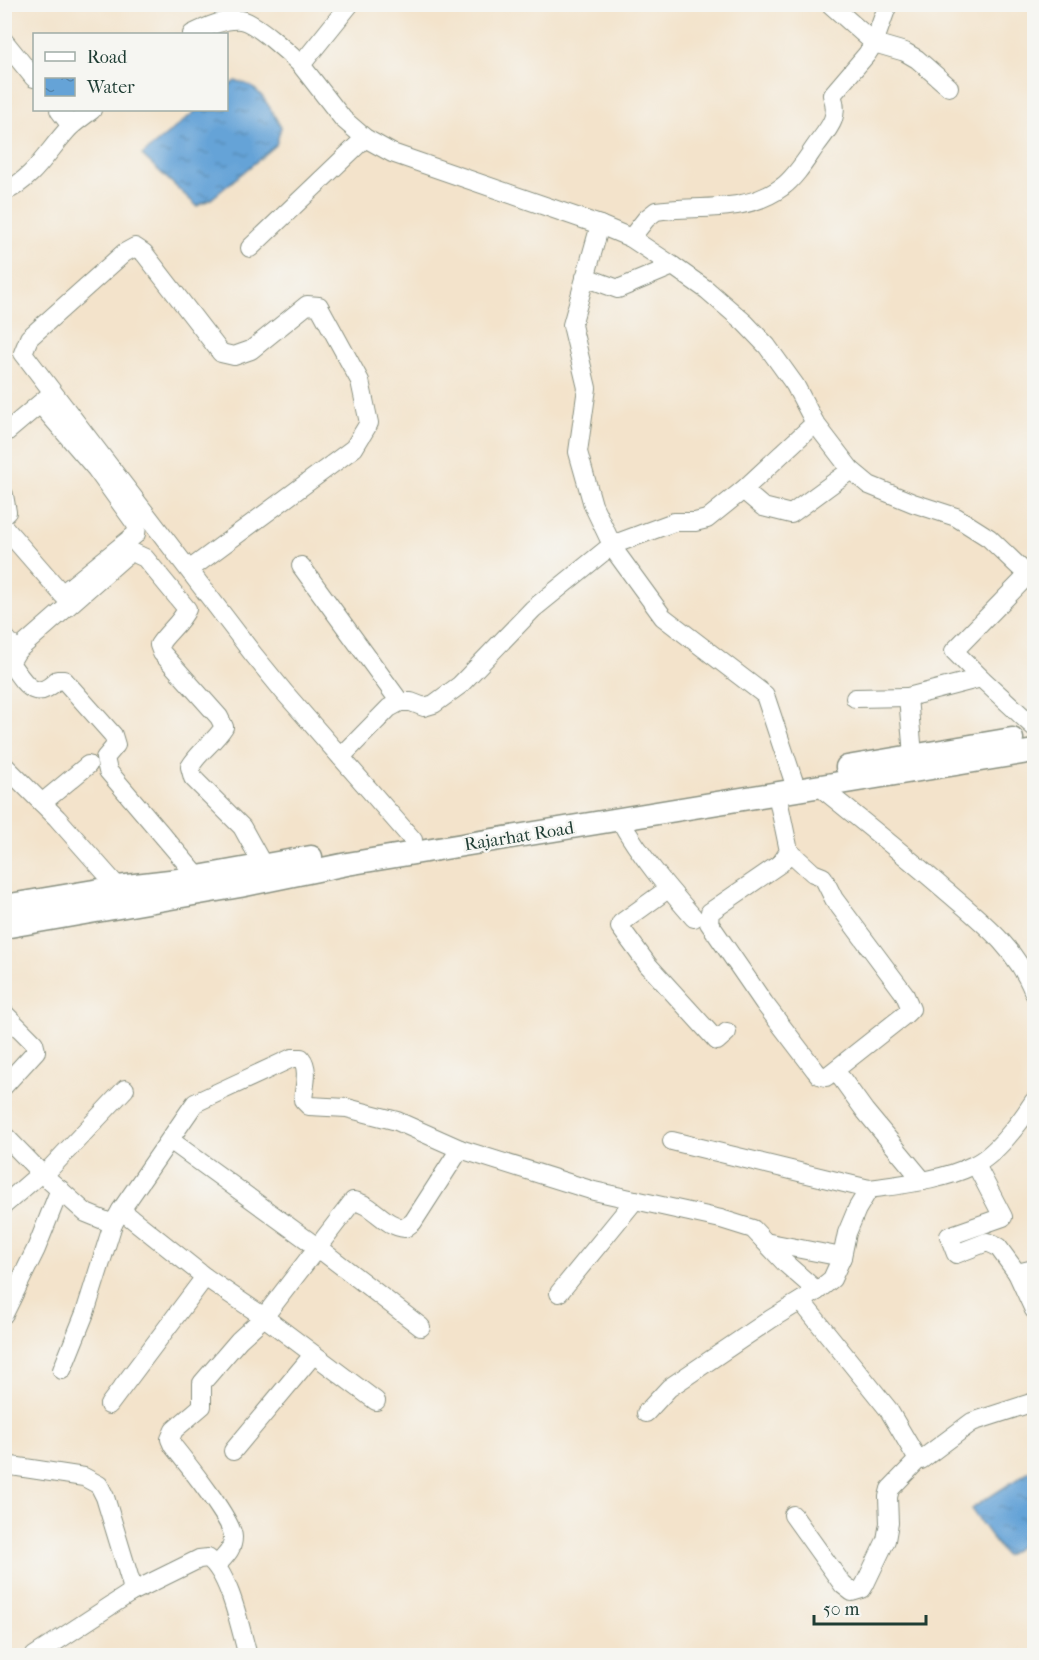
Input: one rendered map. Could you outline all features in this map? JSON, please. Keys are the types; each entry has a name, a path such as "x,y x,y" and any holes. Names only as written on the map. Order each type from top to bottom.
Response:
{"main road":[{"name":"Rajarhat Road","path":"4,927 240,886 347,864 620,820 788,787 913,755 1035,736"},
{"name":"Rajarhat Road","path":"4,906 118,887 198,877 618,808 788,787 820,787 1035,751"}],"street":[{"path":"301,65 350,4"},
{"path":"830,4 874,43 905,52 917,59 949,87"},
{"path":"631,238 646,219 656,211 739,205 759,201 783,186 811,153 836,114 836,105 832,95 874,43 888,4"},
{"path":"195,33 227,21 240,20 251,24 301,65 343,119 365,138 392,153 600,225 631,238 707,290 745,322 767,346 795,385 814,423 851,470 869,484 913,503 956,517 989,538 1031,578 954,651 1035,727"},
{"path":"4,41 33,77"},
{"path":"60,111 71,126"},
{"path":"4,192 19,185 33,172 71,126 91,111"},
{"path":"250,248 365,138"},
{"path":"600,225 572,325 587,388 578,452 593,505 612,545 663,617 765,695 788,787 789,851 781,863 710,912 709,922 764,1003 819,1075 826,1077 906,1014 911,1009 911,1005 834,899 822,877 813,873 789,851"},
{"path":"189,570 354,448 369,423 360,381 319,306 307,305 250,350 234,356 221,353 144,253 135,247 124,253 29,338 23,353 46,398 137,526 136,534 67,598 17,651 10,663 30,689 40,692 57,680 64,680 113,735 116,745 105,758 108,771 198,877"},
{"path":"585,277 618,289 673,266"},
{"path":"4,434 46,398"},
{"path":"46,398 189,570 284,692 413,840"},
{"path":"341,757 389,708 400,702 424,707 434,704 460,685 533,609 612,545 674,522 695,522 707,519 743,490 814,423"},
{"path":"743,490 763,507 791,514 851,470"},
{"path":"4,495 7,512 4,515"},
{"path":"4,528 67,598"},
{"path":"67,598 132,552 144,558 187,609 183,618 166,634 159,645 162,653 219,717 224,727 217,739 196,755 190,767 194,778 242,827 263,865"},
{"path":"301,566 400,702"},
{"path":"4,636 17,651"},
{"path":"855,698 908,697 981,678"},
{"path":"908,697 913,755"},
{"path":"4,765 42,803 118,887"},
{"path":"42,803 88,765"},
{"path":"820,787 908,857 1002,940 1031,971 1035,993"},
{"path":"620,820 632,842 668,889 694,918"},
{"path":"668,889 621,923 620,927 648,965 717,1041 727,1032"},
{"path":"4,1013 34,1043 36,1051 4,1086"},
{"path":"62,1370 85,1312 117,1217 195,1103 292,1058 301,1058 305,1063 306,1078 303,1100 309,1106 347,1108 397,1121 460,1149 594,1191 753,1230 785,1263 817,1291"},
{"path":"842,1079 865,1111 923,1181"},
{"path":"4,1205 42,1174 125,1089"},
{"path":"672,1141 869,1189 938,1178 976,1165 993,1151 1023,1119 1035,1101"},
{"path":"4,1135 42,1174 86,1213 117,1217 264,1317 376,1401"},
{"path":"170,1140 317,1247 421,1327"},
{"path":"217,1565 231,1549 234,1534 173,1446 170,1438 174,1430 202,1406 202,1383 239,1340 264,1317 352,1201 361,1202 395,1227 405,1228 413,1222 460,1149"},
{"path":"976,1165 1003,1217 949,1236 956,1254 987,1242 998,1247 1026,1271 1035,1310"},
{"path":"646,1413 669,1388 832,1279 842,1257 847,1233 869,1189"},
{"path":"4,1314 36,1249 60,1190"},
{"path":"559,1293 635,1200"},
{"path":"765,1242 842,1257"},
{"path":"109,1405 205,1277"},
{"path":"801,1301 888,1409 918,1460"},
{"path":"233,1451 313,1355"},
{"path":"793,1515 843,1585 852,1592 857,1591 865,1584 886,1540 890,1489 918,1460 972,1422 1035,1402"},
{"path":"4,1465 84,1477 99,1485 105,1497 132,1586 130,1593"},
{"path":"34,1656 130,1593 199,1559 208,1558 217,1565 224,1578 248,1656"}],"water":[{"path":"235,81 244,83 258,92 281,127 276,145 211,199 197,206 142,155 196,111 228,111 228,86"},
{"path":"1034,1468 1034,1537 1005,1556 971,1509"}]}
